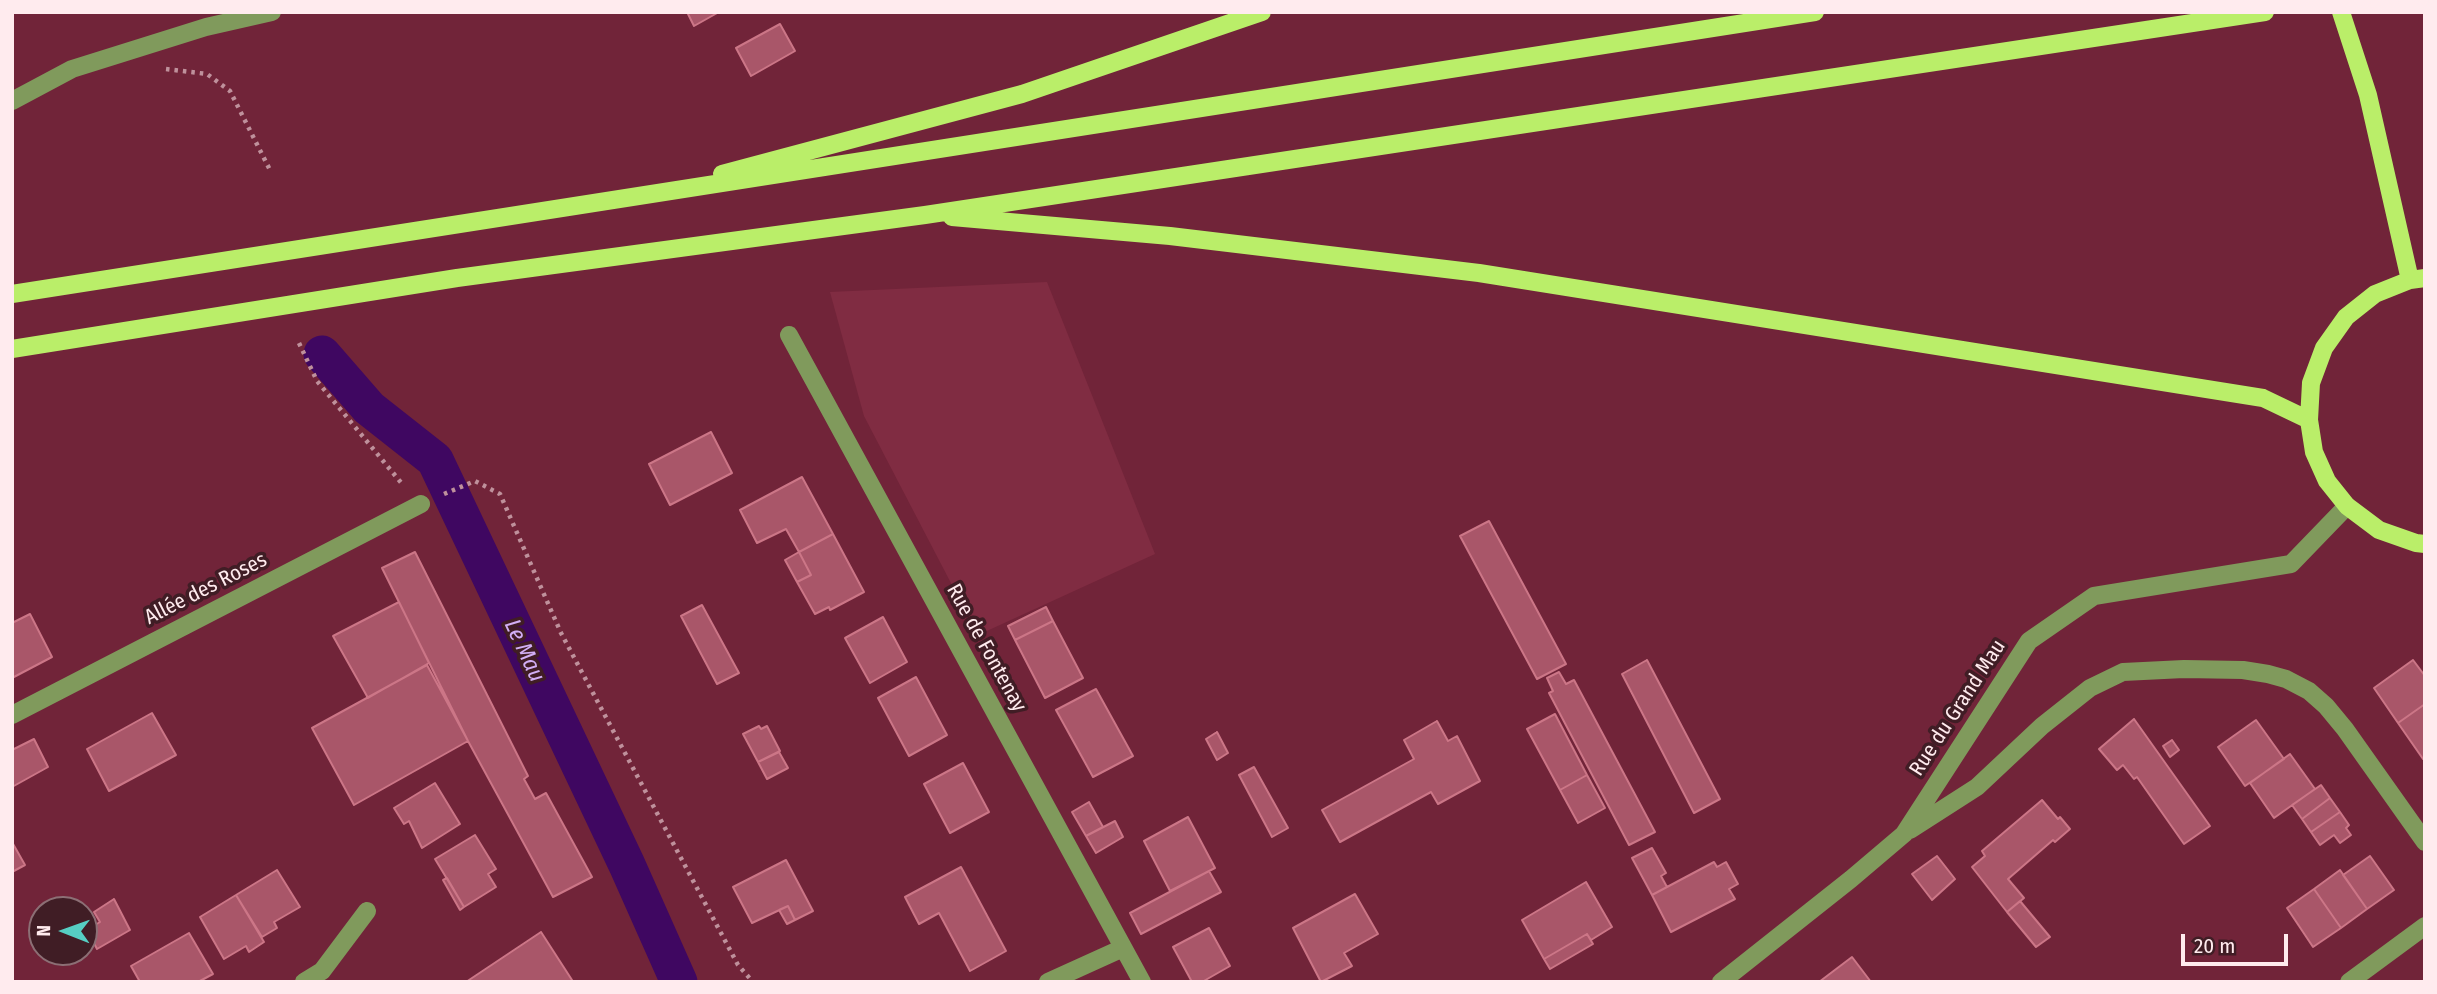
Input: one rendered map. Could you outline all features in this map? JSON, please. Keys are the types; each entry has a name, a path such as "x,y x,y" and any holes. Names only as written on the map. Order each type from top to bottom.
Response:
{"main road":[{"path":"634,197 1022,94 1262,12"},
{"path":"12,293 1815,12"},
{"path":"12,349 457,278 925,215 2266,12"},
{"path":"2341,12 2368,95 2418,279 2375,294 2346,317 2324,348 2311,383 2309,420 2314,452 2328,481 2347,506 2379,530 2425,544"},
{"path":"925,215 1170,236 1479,274 2263,398 2309,420"}],"street":[{"path":"12,101 72,69 205,27 272,12"},
{"name":"Rue de Fontenay","path":"789,335 1142,982"},
{"name":"Allée des Roses","path":"12,715 421,504"},
{"name":"Rue du Grand Mau","path":"1727,980 1904,834 2029,641 2094,596 2291,564 2347,506"},
{"path":"1904,834 1977,787 2042,726 2090,688 2123,672 2196,669 2243,670 2269,674 2309,691 2345,729 2425,842"},
{"path":"304,982 322,971 367,911"},
{"path":"2348,982 2425,926"},
{"path":"1048,982 1123,948"}],"path":[{"path":"131,50 144,66 206,74 229,91 271,172"},
{"path":"299,343 317,382 383,463 421,504"},
{"path":"475,481 500,494 561,633 738,965 752,982"}],"shaded area":[{"path":"1047,282 1155,554 978,635 864,416 830,292"}],"building":[{"path":"719,12 694,26 688,14"},
{"path":"780,24 795,51 751,76 736,48"},
{"path":"711,432 732,473 670,505 649,464"},
{"path":"802,477 833,534 799,552 786,529 757,543 740,510"},
{"path":"1489,521 1566,664 1537,679 1460,536"},
{"path":"833,534 864,592 830,610 829,607 815,614 797,582 811,575 799,552"},
{"path":"415,552 528,776 524,779 535,799 546,793 592,877 553,897 468,741 382,568"},
{"path":"799,552 811,575 797,582 785,560"},
{"path":"399,602 429,663 368,698 333,636"},
{"path":"702,605 739,673 717,684 681,616"},
{"path":"1046,607 1053,621 1015,640 1008,626"},
{"path":"30,614 52,657 12,678 12,623"},
{"path":"883,617 907,662 870,683 845,638"},
{"path":"1053,621 1083,678 1045,698 1015,640"},
{"path":"1647,660 1720,799 1694,813 1622,674"},
{"path":"2413,660 2425,676 2425,704 2398,723 2374,688"},
{"path":"427,665 468,741 354,805 312,728"},
{"path":"1559,672 1566,684 1574,680 1655,832 1629,845 1549,693 1553,691 1547,678"},
{"path":"916,677 947,735 909,756 878,698"},
{"path":"1096,689 1133,756 1093,777 1056,710"},
{"path":"2425,704 2425,757 2423,759 2398,723"},
{"path":"152,713 176,755 109,791 87,749"},
{"path":"1555,714 1587,775 1560,790 1527,729"},
{"path":"2134,719 2210,826 2184,844 2137,777 2134,779 2123,765 2117,770 2099,749"},
{"path":"2256,720 2284,759 2245,786 2218,747"},
{"path":"1437,721 1448,741 1457,736 1480,781 1438,804 1431,792 1340,842 1322,810 1414,759 1404,740"},
{"path":"759,726 761,729 767,726 780,751 758,762 743,734"},
{"path":"1217,732 1228,753 1217,760 1206,739"},
{"path":"34,739 48,767 12,787 12,750"},
{"path":"2172,740 2179,750 2170,757 2163,746"},
{"path":"779,752 788,768 767,779 758,762"},
{"path":"2290,754 2315,789 2274,818 2250,783"},
{"path":"963,763 989,812 950,833 924,784"},
{"path":"1254,767 1288,828 1272,837 1239,775"},
{"path":"1587,775 1605,808 1578,823 1560,790"},
{"path":"435,783 460,824 422,848 409,821 404,824 394,808"},
{"path":"2321,785 2330,798 2302,819 2292,805"},
{"path":"2330,798 2340,812 2311,832 2302,819"},
{"path":"2042,800 2070,829 2055,842 2053,840 2008,879 2024,898 2007,912 1972,867 1985,856 1982,851"},
{"path":"1089,802 1103,827 1086,836 1072,812"},
{"path":"2340,812 2349,825 2346,828 2351,835 2340,843 2334,835 2320,845 2311,832"},
{"path":"1188,817 1215,868 1170,891 1144,841"},
{"path":"1115,821 1123,837 1096,853 1086,836"},
{"path":"475,835 496,869 488,874 496,887 464,907 435,859"},
{"path":"12,842 25,865 12,872"},
{"path":"1652,848 1666,873 1661,876 1667,887 1652,895 1632,858"},
{"path":"1937,856 1955,879 1932,900 1912,874"},
{"path":"2370,856 2394,890 2367,909 2343,875"},
{"path":"786,860 813,911 795,920 788,906 752,923 733,887"},
{"path":"1714,862 1717,867 1726,862 1738,884 1729,889 1735,899 1671,932 1652,895"},
{"path":"961,867 1006,951 970,971 939,913 919,924 905,897"},
{"path":"277,870 300,907 274,922 277,928 262,937 236,895"},
{"path":"2340,870 2367,909 2341,928 2314,889"},
{"path":"1209,871 1221,892 1141,934 1130,913"},
{"path":"447,878 464,907 460,910 443,880"},
{"path":"1586,882 1612,927 1591,940 1587,934 1544,959 1522,920"},
{"path":"2314,889 2341,928 2313,947 2287,908"},
{"path":"1355,894 1378,934 1344,953 1352,966 1321,982 1293,928"},
{"path":"236,895 264,942 249,952 246,946 224,959 200,917"},
{"path":"114,899 130,930 98,948 100,922 98,909"},
{"path":"2020,901 2050,937 2036,947 2007,912"},
{"path":"788,906 795,920 787,924 779,910"},
{"path":"1209,928 1230,966 1202,982 1192,982 1173,947"},
{"path":"541,932 572,980 569,982 466,982"},
{"path":"189,933 213,974 198,982 140,982 131,966"},
{"path":"1587,934 1593,944 1550,969 1544,959"},
{"path":"1852,957 1871,982 1819,982"}],"waterway":[{"name":"Le Mau","path":"322,354 369,408 435,460 627,865 679,982"}]}
